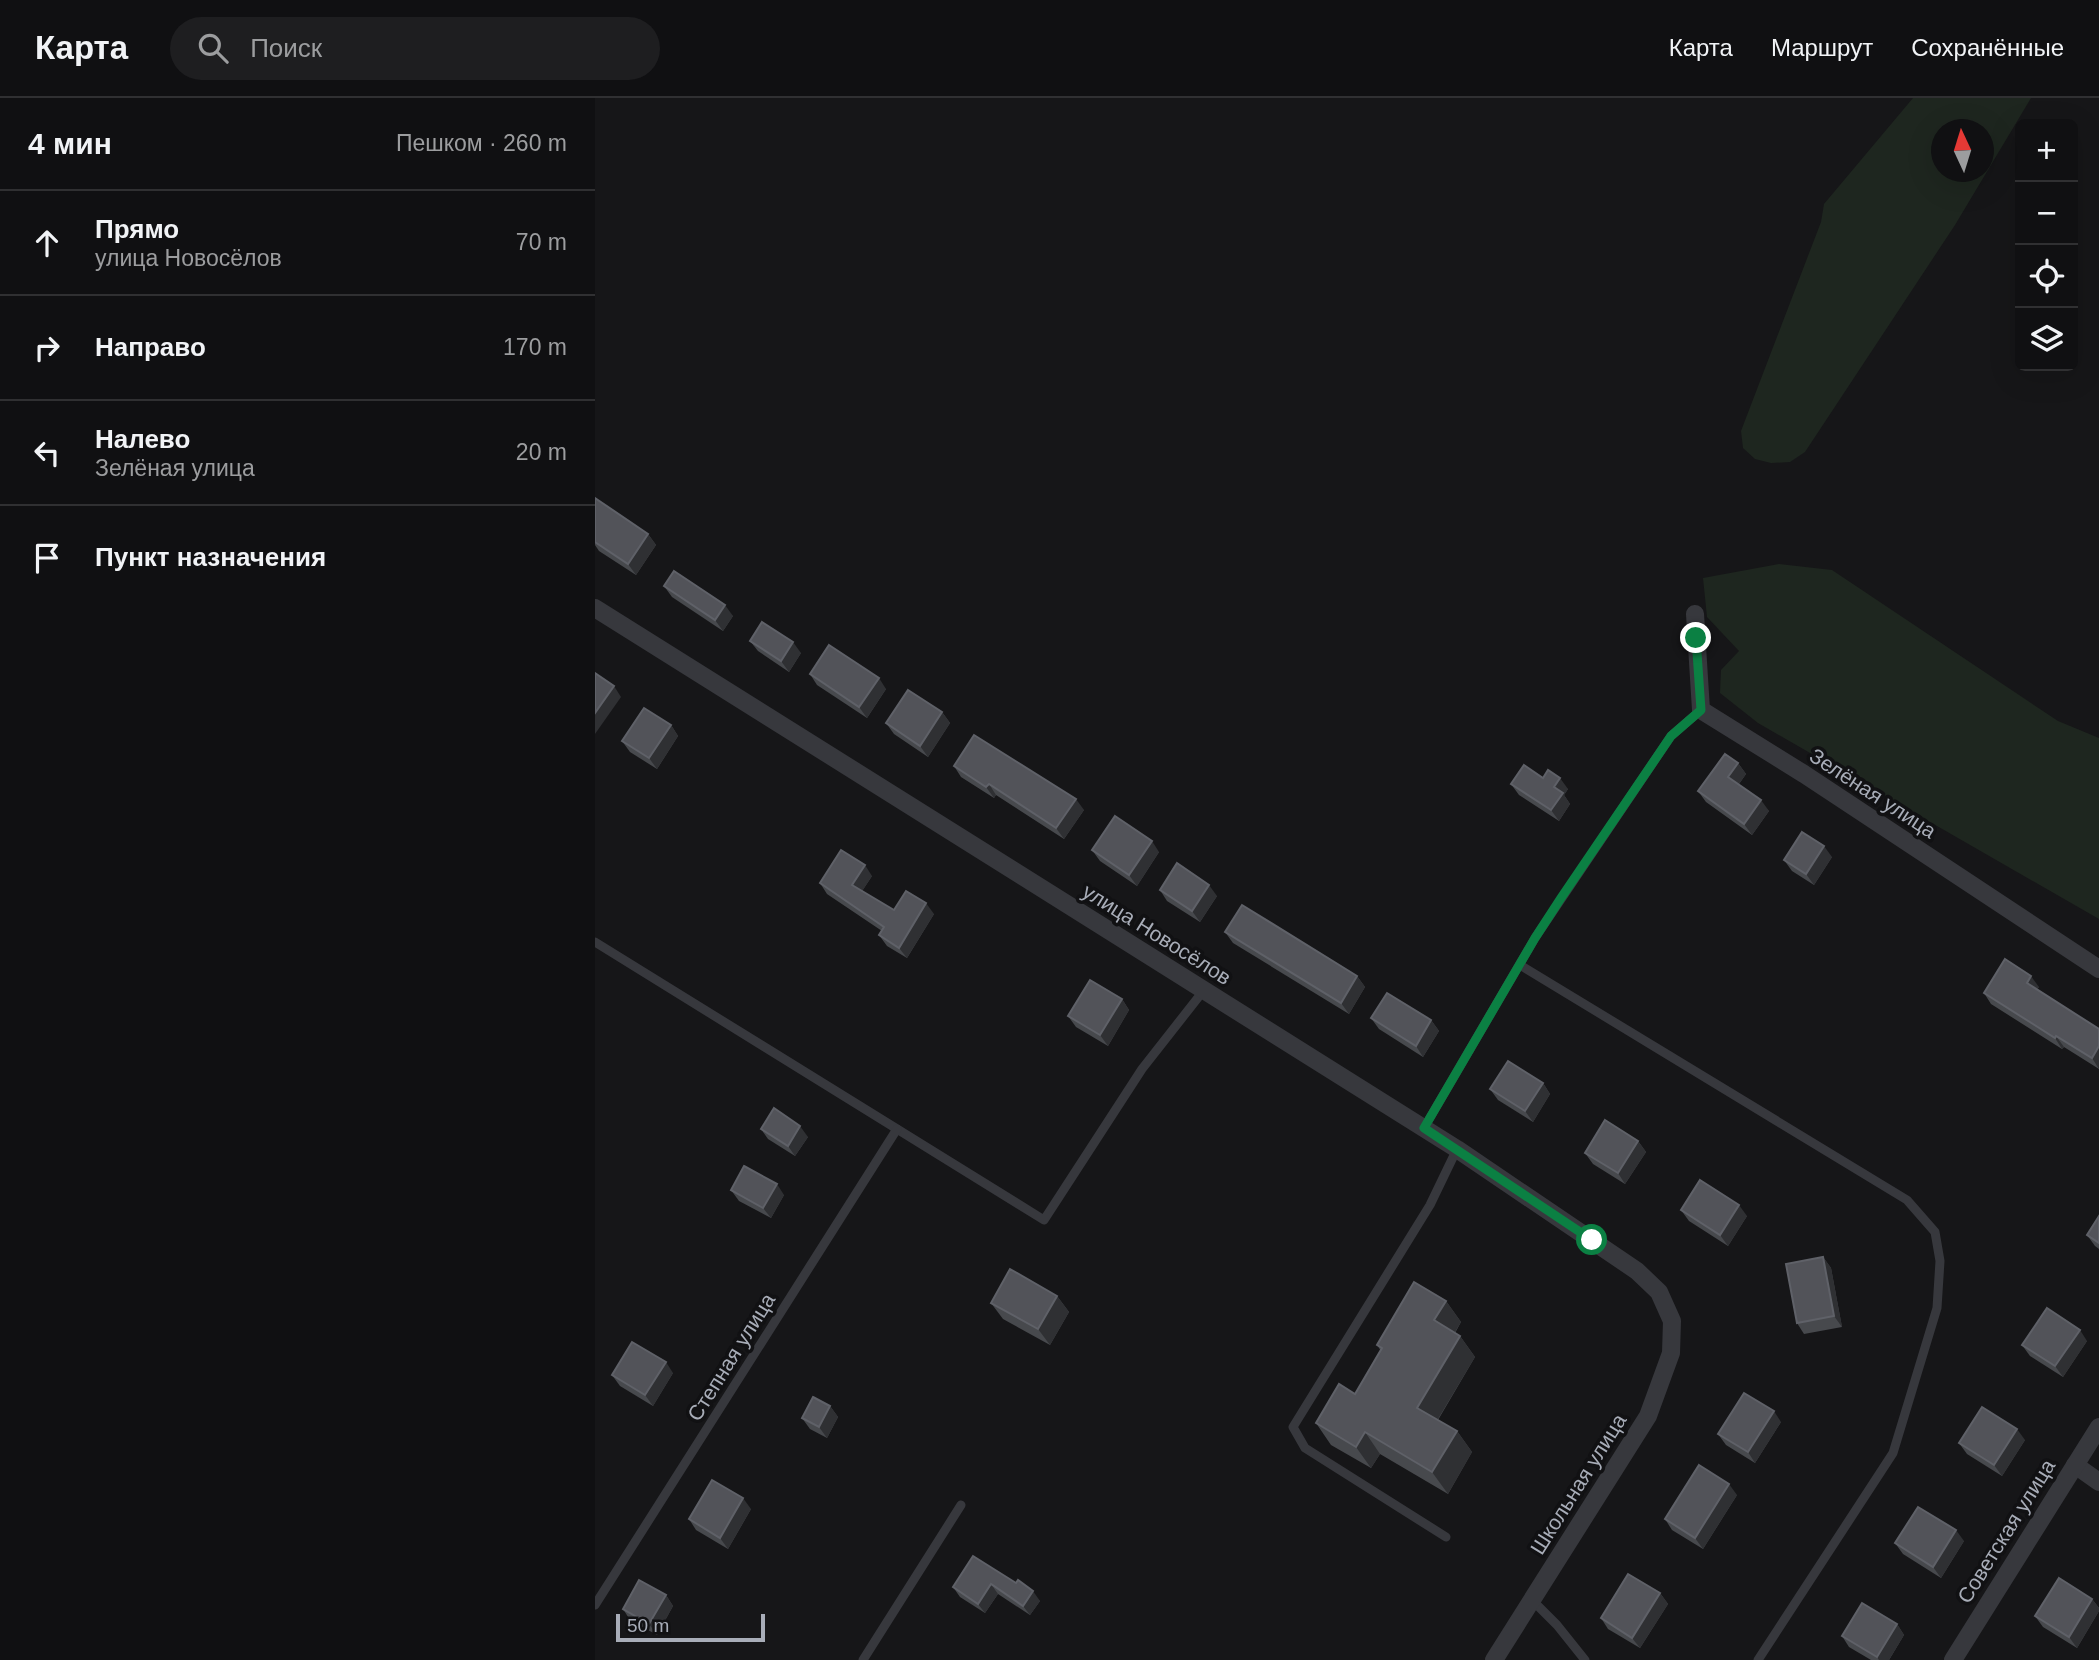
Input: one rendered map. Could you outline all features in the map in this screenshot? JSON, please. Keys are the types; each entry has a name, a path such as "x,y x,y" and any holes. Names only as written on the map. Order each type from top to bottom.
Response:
{"street":[{"name":"улица Новосёлов","path":"595,608 1457,1149 1637,1270 1659,1292 1672,1321"},
{"path":"1695,614 1701,710"},
{"name":"Зелёная улица","path":"1701,710 1804,774 2099,970"},
{"name":"Школьная улица","path":"1494,1660 1648,1416 1671,1353 1672,1321"},
{"name":"Советская улица","path":"1953,1660 2099,1427"},
{"path":"2074,1465 2099,1482"}],"lane":[{"path":"1424,1128 1520,965 1593,850 1671,736 1701,710"},
{"path":"595,942 1044,1220 1142,1069 1204,990"},
{"path":"1520,965 1907,1200 1935,1233 1940,1261 1937,1308 1893,1453 1758,1660"},
{"name":"Степная улица","path":"595,1605 897,1129"},
{"path":"1447,1537 1305,1448 1293,1427 1430,1205 1457,1149"},
{"path":"863,1660 961,1505"},
{"path":"1532,1600 1557,1625 1585,1660"}],"shaded area":[{"path":"1913,98 2031,98 2018,119 2015,119 2015,125 1994,160 1994,119 1931,119 1931,182 1981,182 1805,452 1790,462 1771,463 1755,459 1743,448 1741,431 1821,222 1824,204"},
{"path":"1779,564 1832,570 2058,721 2099,738 2099,919 1758,723 1720,693 1721,670 1739,651 1707,617 1703,578"}],"building":[{"path":"595,498 648,534 628,564 595,542"},
{"path":"674,571 725,605 715,620 664,586"},
{"path":"762,622 793,642 781,661 750,641"},
{"path":"829,645 879,678 859,707 810,674"},
{"path":"595,673 614,686 595,713"},
{"path":"908,690 942,712 920,746 886,723"},
{"path":"644,708 671,725 649,758 622,741"},
{"path":"974,735 1076,799 1056,828 989,784 986,787 954,766"},
{"path":"1725,754 1738,763 1728,777 1761,800 1744,824 1698,791"},
{"path":"1524,765 1543,778 1548,770 1560,778 1554,787 1563,793 1551,810 1511,784"},
{"path":"1115,816 1152,841 1129,875 1092,850"},
{"path":"1802,832 1824,846 1806,874 1784,860"},
{"path":"841,850 865,865 852,885 894,910 906,891 926,903 899,948 879,935 884,927 820,883"},
{"path":"1177,863 1209,885 1192,911 1160,890"},
{"path":"1242,905 1357,976 1341,1003 1225,932"},
{"path":"2005,959 2031,976 2027,983 2099,1029 2099,1046 2092,1058 1984,993"},
{"path":"1090,980 1122,999 1100,1035 1068,1016"},
{"path":"1387,993 1431,1020 1416,1046 1371,1018"},
{"path":"1508,1061 1543,1083 1525,1111 1490,1089"},
{"path":"774,1108 800,1126 788,1146 761,1129"},
{"path":"1605,1120 1638,1141 1618,1173 1585,1153"},
{"path":"744,1166 777,1184 763,1208 731,1190"},
{"path":"1700,1180 1739,1205 1720,1235 1681,1210"},
{"path":"2099,1216 2099,1243 2087,1235"},
{"path":"1823,1257 1834,1316 1797,1323 1786,1264"},
{"path":"1010,1269 1057,1296 1038,1329 991,1303"},
{"path":"1414,1282 1446,1301 1434,1320 1460,1336 1417,1408 1457,1431 1432,1472 1365,1432 1356,1447 1316,1423 1339,1384 1355,1394 1382,1348 1377,1345"},
{"path":"2047,1308 2080,1330 2055,1366 2022,1345"},
{"path":"632,1342 666,1362 645,1395 612,1375"},
{"path":"1744,1393 1774,1411 1748,1452 1718,1434"},
{"path":"813,1397 830,1406 819,1427 802,1418"},
{"path":"1982,1407 2017,1429 1994,1465 1959,1443"},
{"path":"1699,1465 1729,1484 1695,1538 1665,1519"},
{"path":"712,1480 743,1498 720,1538 689,1519"},
{"path":"1918,1507 1956,1530 1933,1567 1895,1543"},
{"path":"973,1556 1033,1591 1023,1606 991,1584 978,1604 953,1587"},
{"path":"1628,1574 1660,1593 1632,1638 1601,1618"},
{"path":"2059,1578 2092,1599 2069,1637 2035,1616"},
{"path":"639,1580 666,1595 649,1624 623,1609"},
{"path":"1862,1603 1897,1624 1877,1657 1842,1636"}],"route":[{"path":"1592,1240 1424,1128 1535,938 1600,839 1671,736 1701,710 1696,638"}]}
